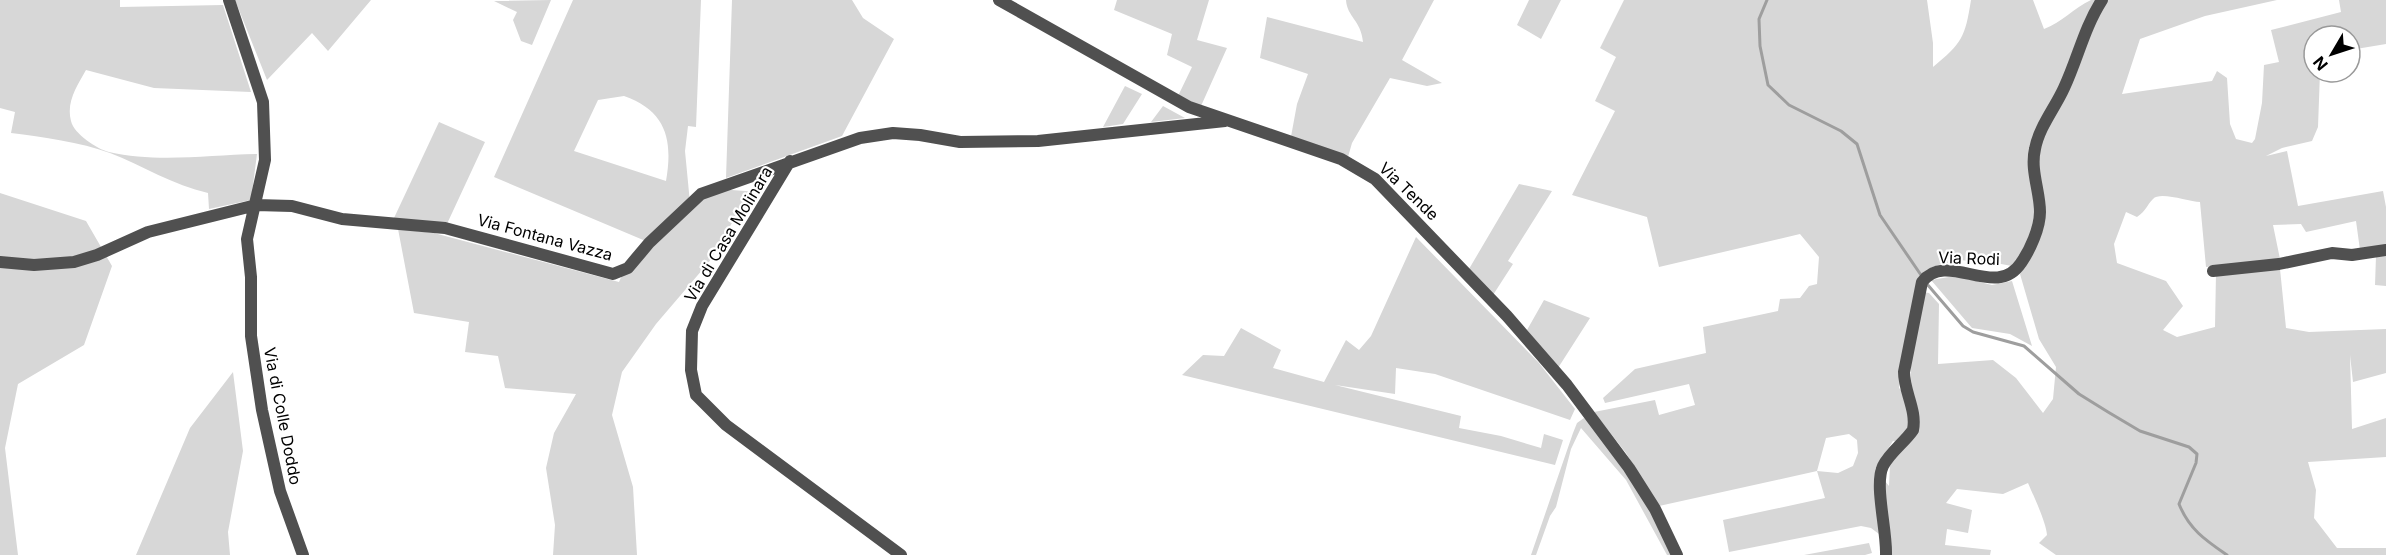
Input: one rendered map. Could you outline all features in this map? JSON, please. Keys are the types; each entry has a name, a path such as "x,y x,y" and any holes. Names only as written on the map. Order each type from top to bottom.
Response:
{"street":[{"name":"Via di Colle Doddo","path":"230,0 263,102 265,160 248,238 251,277 251,336 262,410 280,491 303,555"},
{"name":"Via Tende","path":"999,0 1189,107 1341,159 1365,171 1387,189 1507,316 1567,385 1629,468 1655,509 1677,555"},
{"name":"Via Rodi","path":"1886,555 1886,529 1878,481 1889,456 1913,430 1914,415 1904,372 1922,282 1926,276 1946,271 1999,279 2014,271 2024,259 2039,217 2034,160 2038,138 2065,87 2086,27 2102,0"},
{"name":"Via di Casa Molinara","path":"901,555 726,425 703,405 693,385 690,351 694,322 755,216 790,161 849,141 893,133 960,142 1038,141 1225,121"},
{"name":"Via Fontana Vazza","path":"0,262 34,265 74,262 97,255 148,232 256,205 292,206 342,219 445,228 613,274 628,268 649,243 701,194 790,161"},
{"path":"2213,271 2279,264 2332,253 2352,255 2386,250"}],"shaded area":[{"path":"0,0 120,0 120,7 223,5 251,92 154,88 86,70 73,94 70,107 71,121 81,136 98,148 109,152 164,158 257,154 251,200 209,209 208,193 170,180 110,153 74,143 11,133 15,112 0,108"},
{"path":"235,0 371,0 328,51 312,33 267,80"},
{"path":"551,0 532,45 521,41 513,20 517,12 494,1"},
{"path":"573,0 701,0 696,127 688,126 685,151 690,203 718,189 759,192 742,206 709,262 656,324 622,372 612,415 633,487 637,555 553,555 555,525 546,468 554,433 576,394 505,388 498,356 465,352 469,322 414,313 398,229 434,233 619,282 623,273 648,242 494,177","holes":["624,96 650,110 664,129 668,153 666,181 574,151 598,100"]},
{"path":"732,0 852,0 863,18 894,39 842,136 726,178"},
{"path":"1117,0 1209,0 1197,40 1227,48 1201,106 1178,96 1192,67 1167,55 1172,34 1114,10"},
{"path":"1346,0 1434,0 1402,60 1442,83 1427,86 1390,78 1352,143 1348,157 1290,142 1297,104 1308,74 1260,58 1267,17 1363,42 1360,29 1349,11"},
{"path":"1529,0 1561,0 1541,39 1517,25"},
{"path":"1624,0 1927,0 1933,43 1933,67 1961,39 1967,23 1971,0 2033,0 2044,29 2091,0 2277,0 2205,16 2140,39 2122,94 2212,81 2217,71 2227,78 2230,124 2236,139 2252,143 2255,139 2262,103 2264,65 2279,62 2271,30 2341,12 2339,0 2386,0 2386,44 2362,48 2362,24 2302,24 2302,84 2320,84 2318,127 2312,141 2282,148 2266,156 2287,151 2298,206 2383,191 2386,207 2386,246 2360,250 2356,221 2306,232 2301,224 2273,225 2280,259 2206,267 2200,202 2162,196 2153,199 2137,217 2126,212 2114,244 2117,263 2166,281 2183,306 2163,330 2177,337 2215,327 2216,273 2280,269 2286,328 2309,332 2386,329 2386,373 2353,382 2350,355 2352,429 2386,418 2386,457 2308,462 2316,490 2314,518 2337,548 2386,548 2386,555 2056,555 2039,543 2047,535 2028,483 2003,494 1957,489 1946,503 1972,510 1968,533 1947,529 1945,545 1991,550 1990,555 1891,555 1891,543 1871,528 1861,526 1729,552 1723,520 1825,498 1817,471 1659,506 1626,453 1594,412 1655,400 1659,415 1695,405 1689,384 1605,403 1603,398 1635,369 1706,353 1703,327 1778,311 1780,299 1800,298 1809,286 1817,284 1819,257 1800,234 1659,267 1647,217 1572,195 1615,111 1595,101 1616,57 1600,48","holes":["1961,260 2001,264 2023,270 2020,274 2039,339 2056,367 2053,399 2043,413 2016,378 1993,360 1938,364 1939,304 1929,293 1923,292 1911,365 1910,399 1899,388 1899,373 1918,278 1933,267","1849,434 1857,440 1858,453 1853,466 1838,473 1817,471 1826,438","1893,441 1905,444 1890,464 1889,486 1875,469"]},
{"path":"1125,86 1142,94 1123,124 1103,127"},
{"path":"1163,106 1185,118 1151,122"},
{"path":"439,122 485,142 446,226 394,218"},
{"path":"1519,184 1552,191 1508,261 1513,264 1493,295 1469,269"},
{"path":"0,193 86,221 112,266 84,345 18,384 5,448 18,555 0,555"},
{"path":"1416,237 1539,363 1575,409 1570,420 1435,374 1396,368 1395,394 1335,385 1461,416 1459,428 1501,436 1541,448 1544,434 1563,440 1555,465 1182,375 1203,355 1224,356 1241,328 1281,350 1273,368 1324,382 1346,340 1359,350 1371,336"},
{"path":"2386,253 2386,286 2375,285 2376,256"},
{"path":"1955,276 1992,285 2012,281 2032,346 2010,334 1972,328 1931,280"},
{"path":"1544,300 1590,318 1558,368 1527,330"},
{"path":"233,372 243,451 228,532 230,555 136,555 190,428"},
{"path":"1584,418 1591,424 1651,510 1673,555 1667,555 1626,480 1581,428 1571,449 1556,507 1550,516 1536,555 1531,555 1573,433 1577,423"},
{"path":"1869,543 1872,553 1865,555 1804,555"}],"waterway":[{"path":"1767,0 1759,19 1760,46 1768,85 1789,105 1841,131 1857,144 1880,215 1923,278"},
{"path":"1927,284 1963,326 1973,332 2024,346 2079,394 2140,431 2189,447 2197,454 2196,463 2179,504 2198,533 2227,555"}]}
